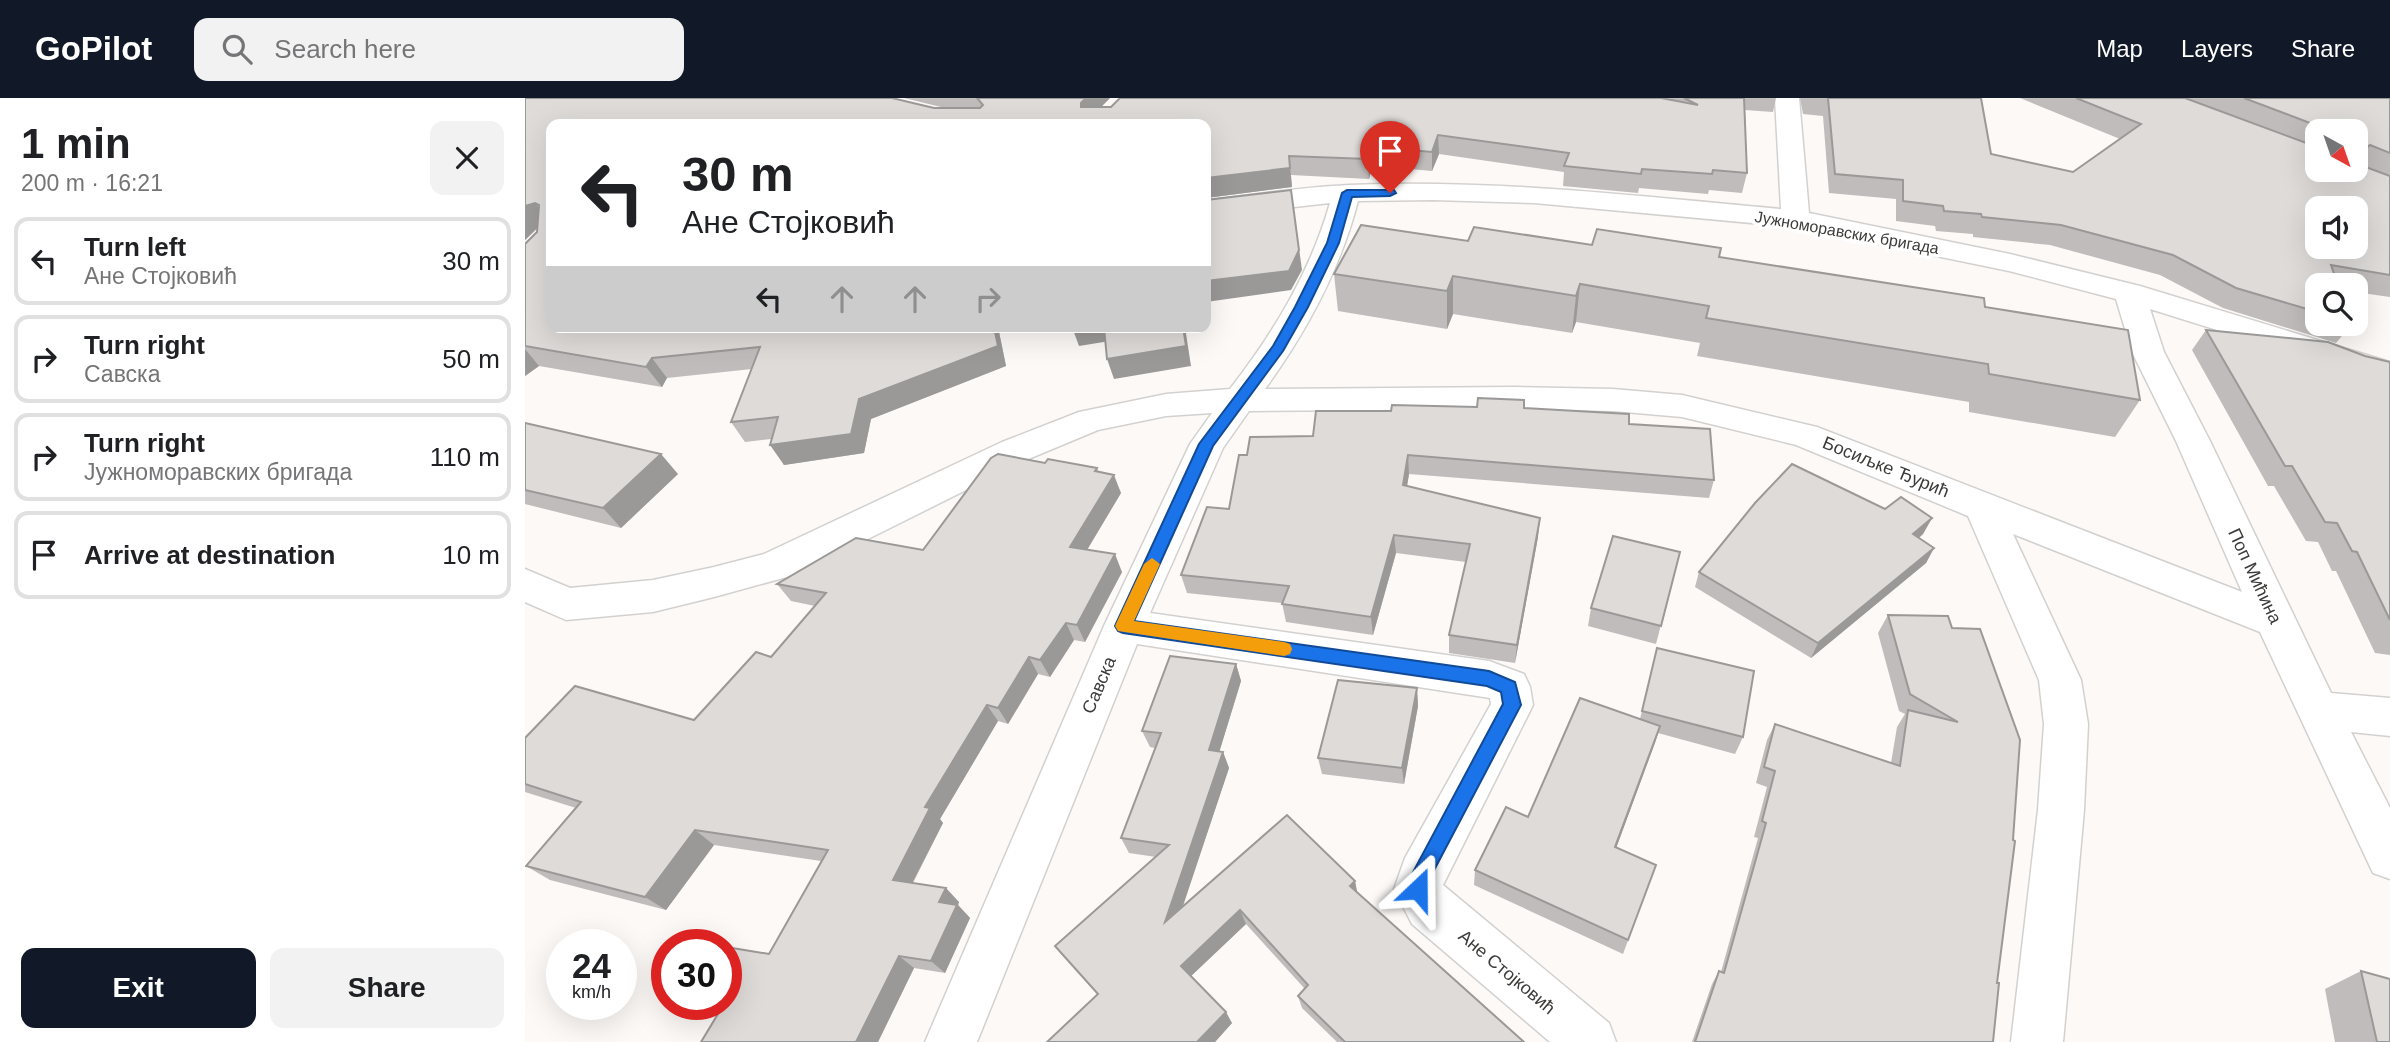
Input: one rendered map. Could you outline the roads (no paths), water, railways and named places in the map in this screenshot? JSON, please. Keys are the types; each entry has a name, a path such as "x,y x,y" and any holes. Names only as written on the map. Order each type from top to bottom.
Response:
{"street":[{"path":"1787,98 1795,219"},
{"name":"Јужноморавских бригада","path":"1211,208 1347,193 1433,192 1534,195 1795,219 2010,263 2129,293 2390,373"},
{"name":"Савска","path":"951,1042 1123,626 1207,444 1278,348 1302,307 1333,243 1347,193"},
{"name":"Поп Мићина","path":"2129,293 2148,352 2193,440 2275,621 2390,857"},
{"name":"Босиљке Ђурић","path":"525,583 566,604 653,596 773,566 1014,451 1091,420 1165,405 1237,400 1613,400 1682,407 1805,435 2275,621"},
{"path":"1982,507 2060,680 2066,724 2061,810 2037,1042"},
{"name":"Ане Стојковић","path":"1123,626 1489,679 1509,687 1512,705 1422,874 1418,889 1429,906 1590,1042"},
{"path":"2320,710 2390,717"}]}
